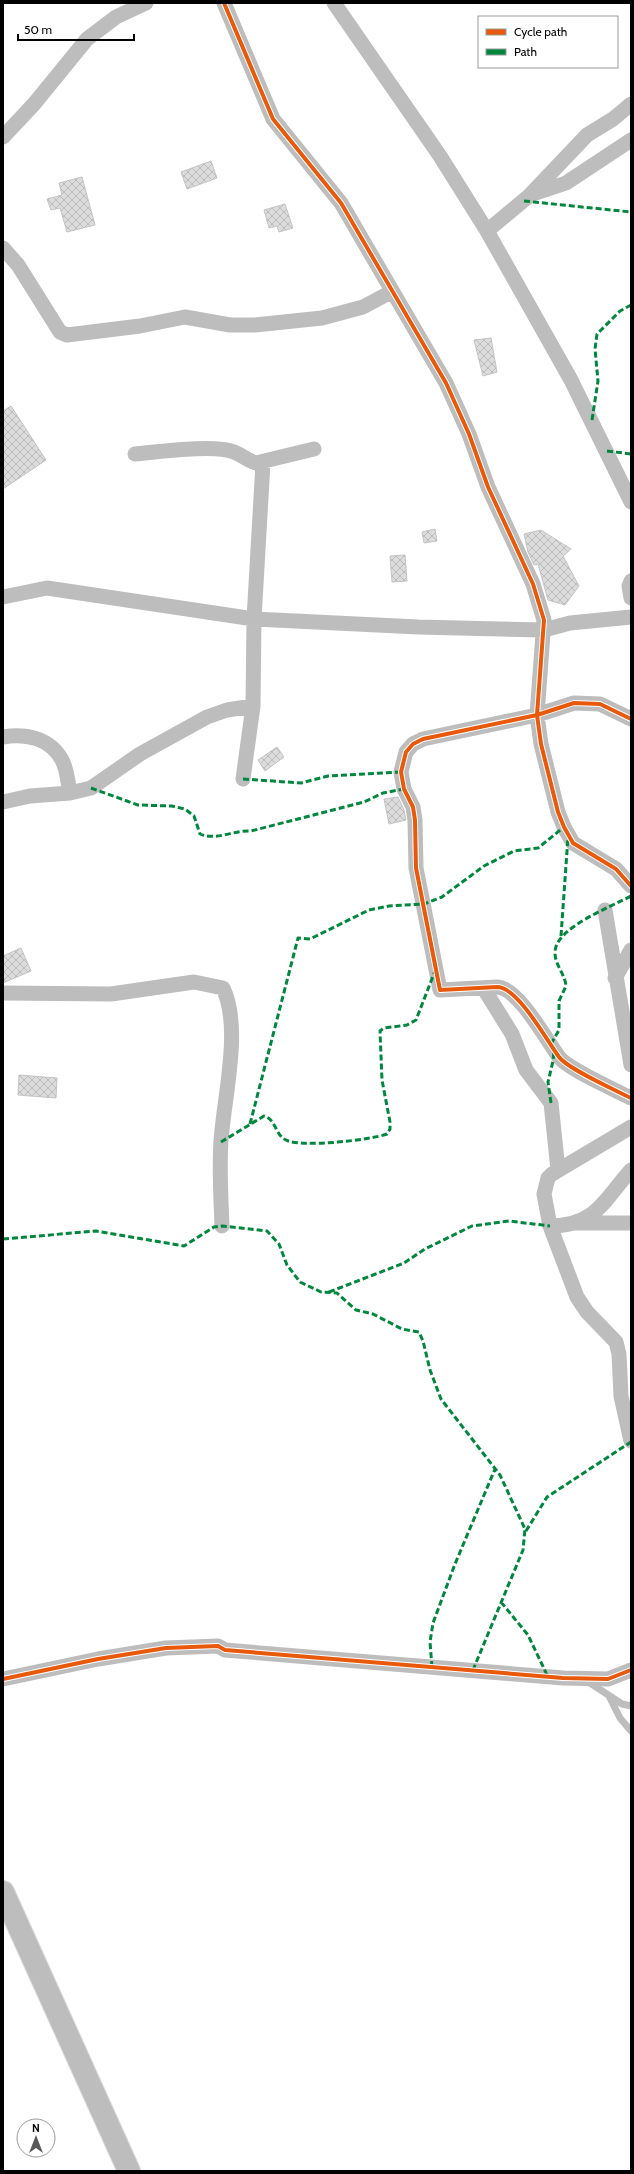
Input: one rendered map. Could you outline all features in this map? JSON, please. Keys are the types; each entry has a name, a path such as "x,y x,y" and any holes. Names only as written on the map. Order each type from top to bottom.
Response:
{"highway":[{"path":"3,1892 129,2171"}],"street":[{"path":"3,137 34,104 87,38 116,17 146,3"},
{"path":"224,3 273,119 341,203 391,292 436,365 469,434 488,487 533,584 544,620 537,715 541,744 564,827 577,847 616,869 631,886"},
{"path":"334,3 440,156 487,231 572,380 631,502"},
{"path":"487,231 529,196 578,143 631,104"},
{"path":"529,196 566,183 631,140"},
{"path":"3,248 18,265 60,332 67,335 140,326 185,316 230,325 255,325 322,318 363,307 391,292"},
{"path":"135,454 215,449 234,452 248,461 263,463 314,449"},
{"path":"243,779 253,706 254,619 263,463"},
{"path":"631,581 629,586 631,598"},
{"path":"3,597 47,588 254,619 300,622 544,630 570,623 631,617"},
{"path":"631,719 598,704 567,704 537,715 423,739 409,748 402,767 402,780 414,813 416,868 439,988 441,990 500,987 507,989 538,1024 563,1062 631,1098"},
{"path":"3,802 30,796 70,793 91,788 140,754 207,717 227,710 253,706"},
{"path":"3,737 19,734 44,741 63,761 70,793"},
{"path":"604,910 631,1065"},
{"path":"615,978 631,950"},
{"path":"3,993 111,994 194,982 223,988 229,1001 230,1055 221,1142 222,1226"},
{"path":"484,989 512,1034 526,1070 551,1103 558,1170"},
{"path":"631,1127 558,1170 548,1178 544,1194 550,1226 577,1296 587,1312 613,1337 625,1354 621,1396 631,1441"},
{"path":"578,1223 592,1215 613,1195 631,1170"},
{"path":"550,1226 565,1226 578,1223 631,1223"},
{"path":"3,1680 98,1659 166,1648 218,1646 225,1650 583,1679 614,1678 631,1670"}],"lane":[{"path":"583,1679 631,1706"},
{"path":"609,1695 620,1718 631,1731"}],"building":[{"path":"211,161 217,178 187,189 181,172"},
{"path":"82,177 95,225 67,232 60,208 51,210 47,199 62,195 59,183"},
{"path":"285,204 293,228 279,232 277,226 269,228 264,210"},
{"path":"491,338 497,372 483,376 474,340"},
{"path":"11,406 46,460 3,489 3,411"},
{"path":"435,529 437,541 424,543 422,532"},
{"path":"541,530 571,549 563,556 579,586 565,605 548,600 538,564 534,565 528,552 524,534"},
{"path":"405,555 407,581 392,582 390,556"},
{"path":"277,747 284,757 265,771 258,760"},
{"path":"398,797 404,810 406,820 389,824 384,799"},
{"path":"21,948 31,971 3,983 3,956"},
{"path":"19,1075 57,1078 56,1098 18,1095"}],"marked path":[{"path":"524,201 631,212"},
{"path":"592,420 598,381 595,349 597,334 620,311 631,305"},
{"path":"607,451 631,454"},
{"path":"243,779 301,783 328,776 401,772"},
{"path":"91,788 138,805 172,806 185,809 194,816 200,834 206,836 219,836 251,831 364,802 383,793 404,789"},
{"path":"250,1124 298,938 310,939 369,910 389,906 424,904 442,897 484,866 514,851 538,848 564,827"},
{"path":"561,936 568,837"},
{"path":"551,1044 559,1030 559,1001 566,986 564,977 555,957 557,944 564,935 585,919 631,896"},
{"path":"221,1142 264,1116 271,1120 282,1138 294,1142 336,1142 366,1139 387,1134 390,1129 390,1122 382,1080 380,1031 384,1028 407,1025 416,1020 435,971"},
{"path":"551,1103 548,1082 554,1050"},
{"path":"329,1292 404,1263 425,1249 472,1226 509,1221 550,1226"},
{"path":"3,1239 96,1231 184,1246 214,1227 222,1226 267,1231 279,1244 287,1265 300,1282 321,1292 337,1293 356,1310 373,1314 402,1329 419,1332 423,1341 430,1370 441,1399 500,1475 525,1529 523,1550 473,1670"},
{"path":"526,1531 547,1497 631,1442"},
{"path":"432,1667 430,1642 433,1623 455,1564 495,1469"},
{"path":"501,1602 528,1635 548,1677"}],"cycle path":[{"path":"224,3 273,119 341,203 446,383 469,434 488,487 533,584 544,620 537,715 541,744 558,812 573,843 616,869 631,886"},
{"path":"631,719 600,704 574,703 537,715 423,739 413,744 406,752 401,772 404,789 413,807 415,820 416,868 440,990 497,987 505,989 523,1005 564,1062 592,1079 631,1098"},
{"path":"3,1679 98,1659 166,1648 218,1646 225,1650 563,1678 608,1679 631,1670"}]}
